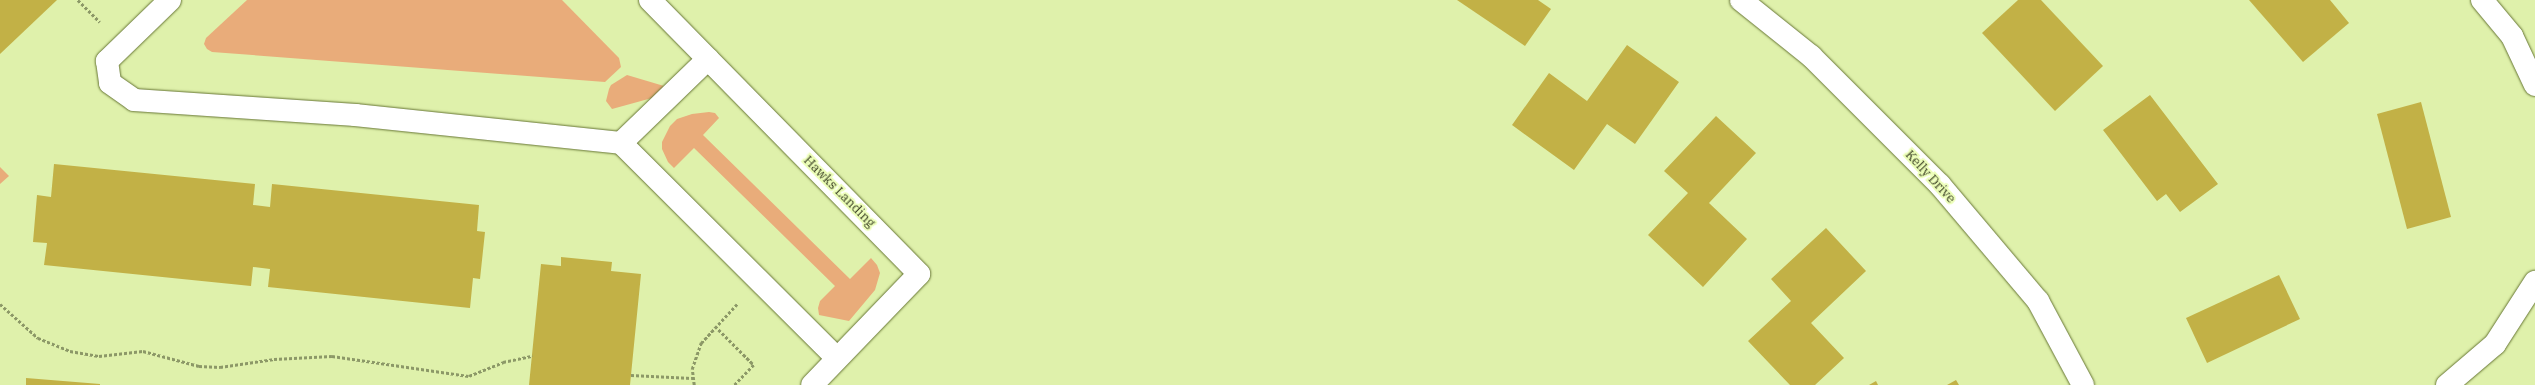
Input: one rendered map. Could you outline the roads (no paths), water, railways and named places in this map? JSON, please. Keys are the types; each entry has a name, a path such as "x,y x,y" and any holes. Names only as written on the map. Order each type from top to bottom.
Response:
{"street":[{"path":"170,0 107,61 110,83 134,100 355,115 621,143 837,358"},
{"name":"Hawks Landing","path":"650,0 919,274 812,385"},
{"name":"Kelly Drive","path":"1741,0 1811,56 1940,185 2038,301 2083,385"},
{"path":"2482,0 2512,36 2535,85"},
{"path":"621,143 708,59"},
{"path":"2447,385 2495,344 2535,282"}]}
